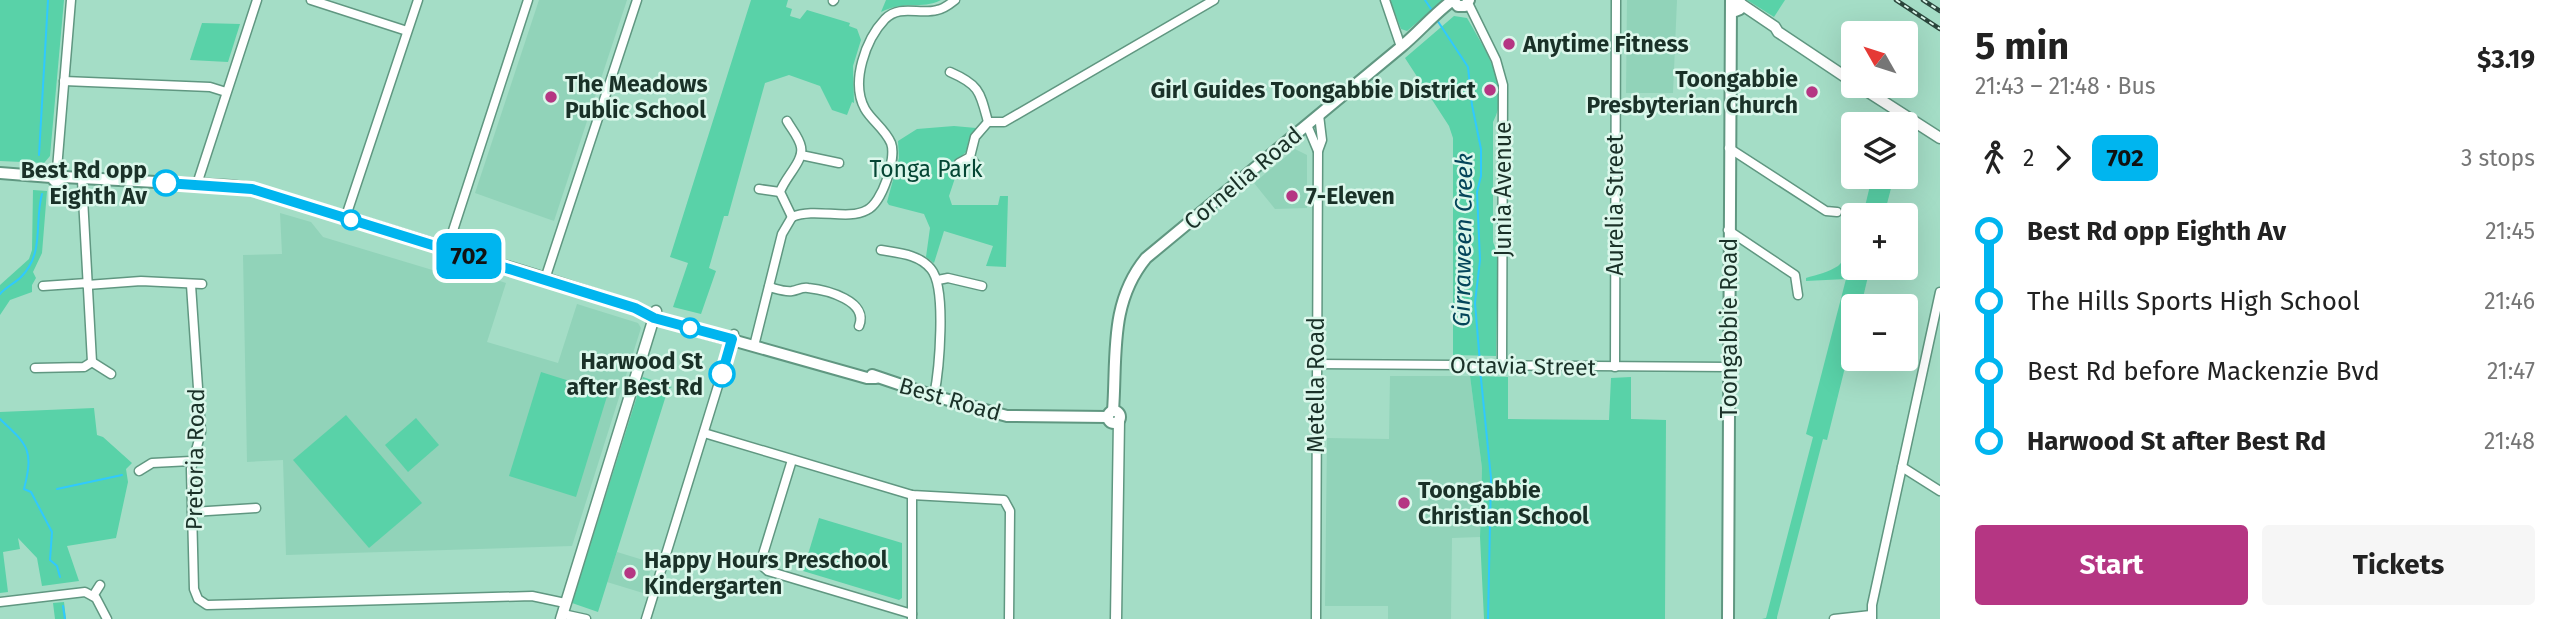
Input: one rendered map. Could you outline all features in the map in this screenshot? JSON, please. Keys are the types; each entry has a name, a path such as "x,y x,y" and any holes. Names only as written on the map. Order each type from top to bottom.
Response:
{"main road":[{"name":"Toongabbie Road","path":"1728,619 1728,230 1732,37 1729,28 1735,4"},
{"name":"Cornelia Road","path":"1114,417 1120,304 1134,273 1147,257 1431,22 1458,5"},
{"name":"Best Road","path":"0,173 252,189 655,315 1007,416 1114,417"}],"street":[{"path":"57,175 71,0"},
{"path":"197,184 257,0"},
{"path":"311,0 407,31"},
{"path":"345,219 418,0"},
{"path":"447,250 528,0"},
{"path":"545,279 637,0"},
{"path":"755,343 782,234 793,216 803,213 855,214 866,211 880,198 892,149 886,134 863,106 860,69 865,50 880,25 891,14 912,10 933,11 956,0"},
{"path":"959,163 970,157 975,137 988,122 1004,122 1214,0"},
{"path":"1385,0 1401,47"},
{"name":"Aurelia Street","path":"1615,367 1616,0"},
{"path":"1735,4 1775,27 1778,32 1841,74"},
{"name":"Junia Avenue","path":"1458,5 1475,19 1496,60 1503,85 1502,366"},
{"path":"950,72 977,87 983,97 988,122"},
{"path":"64,81 211,87 226,92"},
{"path":"1878,98 1940,138"},
{"name":"Metella Road","path":"1316,619 1318,151 1322,140 1319,115"},
{"path":"787,121 798,137 802,150 800,160 783,181 780,192 793,216"},
{"name":"Metella Road","path":"1307,125 1318,151"},
{"path":"1729,148 1826,211 1837,212"},
{"path":"801,155 839,163"},
{"path":"970,157 977,166"},
{"path":"82,180 92,362"},
{"path":"759,189 780,192"},
{"path":"1728,230 1795,275 1798,295"},
{"path":"881,250 920,259 931,268 938,280 941,303 934,396"},
{"path":"938,280 948,278 982,286"},
{"path":"43,286 141,281 202,284"},
{"name":"Pretoria Road","path":"191,285 201,435 191,461 194,589 198,599 207,605 532,596 563,612"},
{"path":"769,287 790,291 808,288 848,300 860,309 862,316 859,326"},
{"path":"1833,619 1872,617 1902,467 1938,316 1940,292"},
{"path":"586,619 563,612 655,315"},
{"path":"646,619 733,336"},
{"path":"35,368 84,366 92,362"},
{"path":"92,362 111,374"},
{"name":"Octavia Street","path":"1316,364 1730,367"},
{"name":"Cornelia Road","path":"1114,417 1117,465 1116,619"},
{"path":"704,433 912,495 998,498 1007,503 1010,511 1009,619"},
{"path":"792,460 760,564 768,572 912,616 912,495"},
{"path":"139,471 152,463 191,461"},
{"path":"1902,467 1940,491"},
{"path":"192,512 256,508"},
{"path":"93,596 100,585"},
{"path":"0,602 77,592 93,596 107,619"}],"shaded area":[{"name":"The Meadows Public School","path":"539,0 627,0 554,221 475,193"},
{"path":"1627,0 1677,0 1673,93 1626,93"},
{"name":"7-Eleven","path":"1295,149 1307,155 1307,208 1275,209 1254,183"},
{"path":"280,213 311,222 323,237 439,272 457,267 506,283 487,342 558,363 577,304 638,323 641,328 572,546 286,555 283,460 247,462 243,255 282,254"},
{"name":"Toongabbie Christian School","path":"1390,376 1470,376 1482,468 1480,537 1452,538 1451,619 1388,619 1388,606 1325,606 1327,438 1389,439"},
{"name":"Happy Hours Preschool Kindergarten","path":"617,552 653,563 643,593 607,582"}],"green space":[{"path":"0,0 64,0 50,156 44,163 0,161"},
{"path":"751,0 788,0 786,7 792,9 790,16 800,19 807,10 850,23 849,26 857,29 861,40 853,66 854,103 852,102 847,115 832,110 820,86 789,75 765,83 728,216 724,216 709,268 716,271 701,314 673,307 688,263 670,257"},
{"path":"886,0 941,0 898,6 881,12"},
{"path":"1390,0 1444,0 1407,31 1401,29"},
{"path":"1747,0 1785,0 1774,17"},
{"path":"1454,16 1467,18 1488,55 1498,82 1498,109 1493,122 1493,242 1498,255 1496,356 1453,355 1453,138 1449,126 1405,58"},
{"path":"202,23 240,24 228,62 190,60"},
{"name":"Tonga Park","path":"954,126 976,128 966,152 956,161 959,166 949,196 952,205 998,205 1000,196 1008,196 1006,267 986,266 993,246 944,231 934,263 926,257 930,228 924,214 889,205 887,202 899,158 898,141 917,129"},
{"path":"1869,189 1891,189 1887,203 1866,203"},
{"path":"33,190 47,191 42,253 33,272 36,278 32,292 10,300 0,315 0,285 29,259 32,250"},
{"path":"1841,263 1841,279 1806,281 1806,278"},
{"path":"1846,280 1867,280 1864,294 1842,294"},
{"path":"1841,298 1841,371 1844,371 1827,440 1823,439 1777,619 1762,619 1766,618 1813,437 1806,434"},
{"path":"541,372 608,393 576,497 509,476"},
{"path":"1470,376 1508,377 1508,419 1609,420 1611,378 1631,377 1631,419 1666,420 1665,619 1484,619 1480,537 1482,468"},
{"path":"643,377 672,387 668,389 598,612 572,603"},
{"path":"94,408 97,435 103,437 132,463 126,469 128,482 116,538 67,546 79,581 42,586 37,558 18,538 20,549 3,552 8,592 0,593 0,412"},
{"path":"346,415 422,503 369,548 293,460"},
{"path":"416,418 439,445 408,472 385,445"},
{"path":"819,518 902,543 902,598 899,600 803,571"},
{"path":"64,602 66,619 55,619 53,603"}],"waterway":[{"path":"39,155 48,0"},
{"name":"Girraween Creek","path":"1425,0 1433,12"},
{"name":"Girraween Creek","path":"1437,20 1468,67 1481,149 1481,176 1477,192 1480,260 1475,303 1480,363"},
{"path":"0,294 21,277 33,258 42,194"},
{"name":"Girraween Creek","path":"1480,369 1491,478 1488,619"},
{"path":"0,419 17,435 26,449 28,465 24,489 31,492 52,532 50,560 57,566 60,577"},
{"path":"57,489 122,475"},
{"path":"63,606 65,619"}],"railway":[{"path":"1896,0 1940,29"},
{"path":"1923,0 1940,11"}],"bus line":[{"name":"702","path":"166,183 252,189 635,308 654,318 732,339 722,374"}],"place":[{"name":"Anytime Fitness","path":"1509,44"},
{"name":"Girl Guides Toongabbie District","path":"1490,90"},
{"name":"Toongabbie Presbyterian Church","path":"1812,92"},
{"name":"The Meadows Public School","path":"551,97"},
{"name":"Best Rd opp Eighth Av","path":"166,183"},
{"name":"7-Eleven","path":"1292,196"},
{"name":"Harwood St after Best Rd","path":"722,374"},
{"name":"Toongabbie Christian School","path":"1404,503"},
{"name":"Happy Hours Preschool Kindergarten","path":"630,573"}]}
